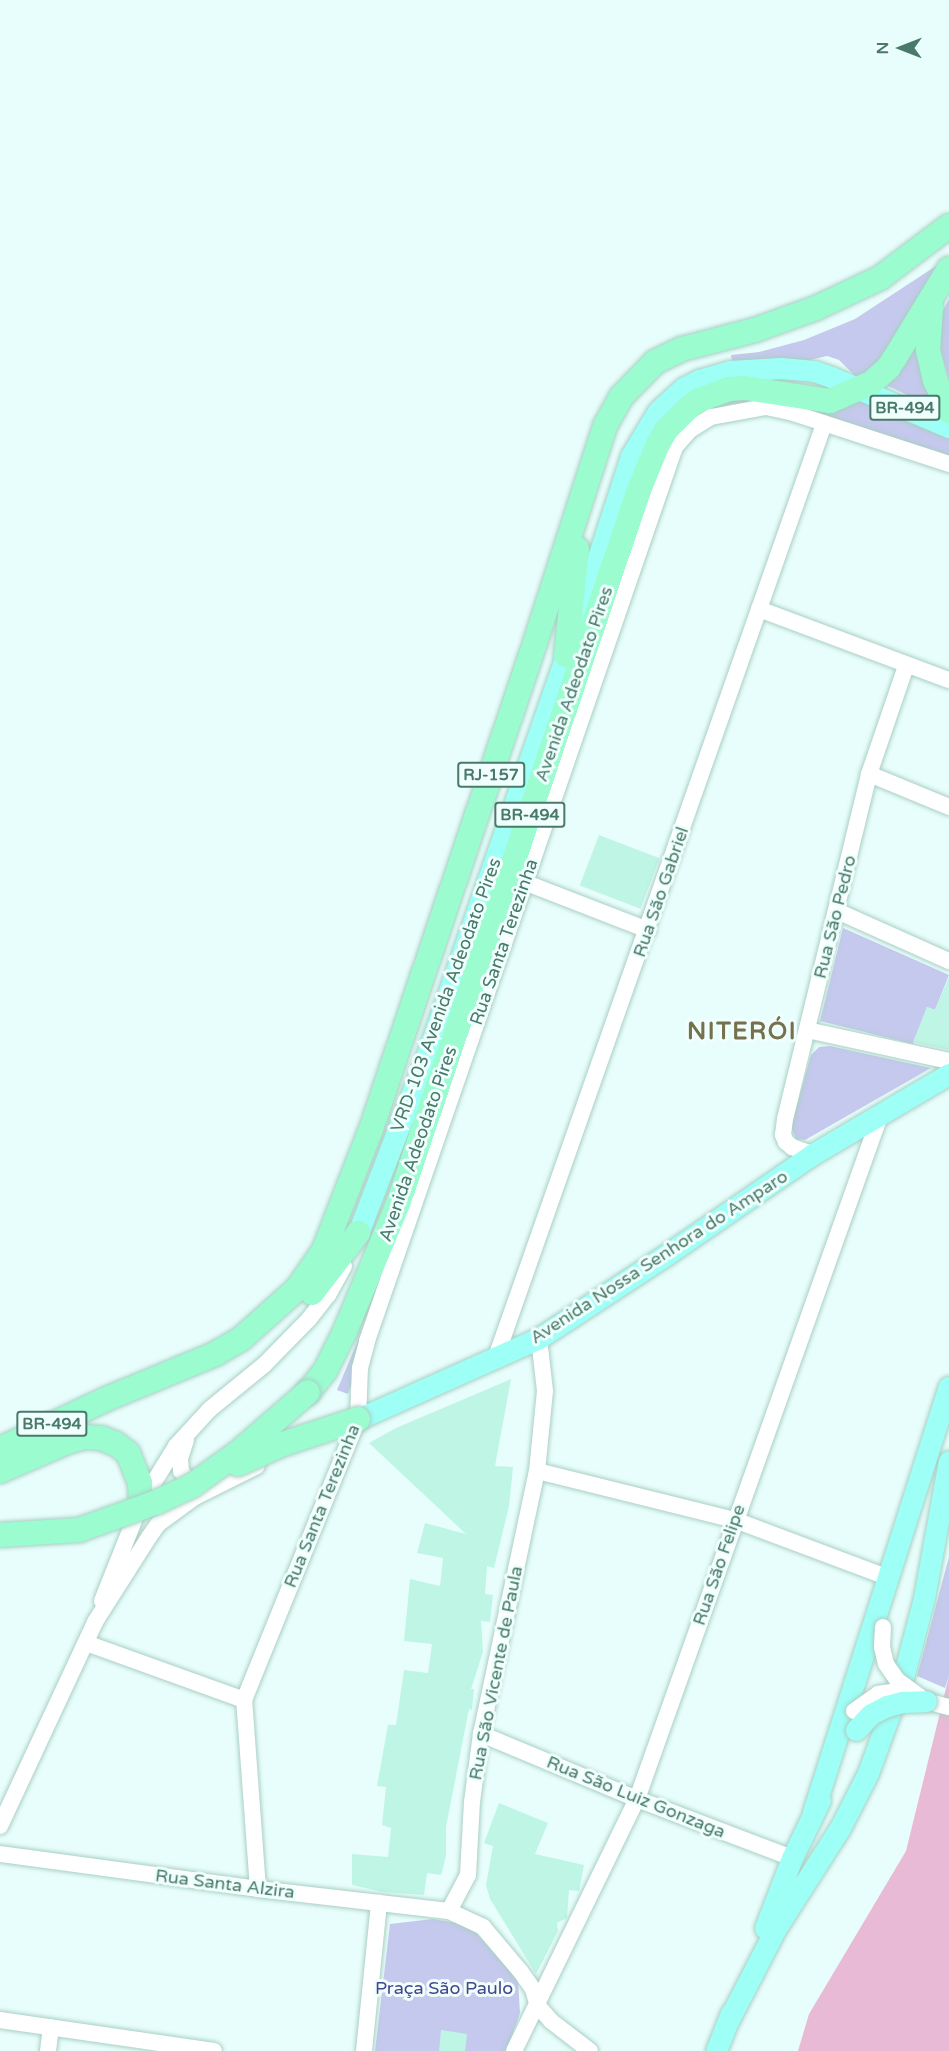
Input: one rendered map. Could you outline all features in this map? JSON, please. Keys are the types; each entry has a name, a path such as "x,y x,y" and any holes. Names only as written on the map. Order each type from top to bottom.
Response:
{"highway":[{"name":"RJ-157","path":"104,1400 187,1367 241,1339 297,1289 324,1250 339,1216 379,1106 612,411 631,383 655,362 682,349 755,330 816,308 880,278 949,226"},
{"name":"Avenida Adeodato Pires","path":"204,1485 308,1392 325,1371 345,1331 396,1210 635,501 666,430 699,400 729,389 745,388 830,401 861,389 888,368 949,269"},
{"path":"933,296 928,320 928,350 935,380 949,411"},
{"path":"566,655 581,505"},
{"path":"241,1339 275,1323 299,1306 322,1283 358,1233"},
{"name":"BR-494","path":"0,1449 104,1400"},
{"path":"0,1534 79,1530 204,1485 283,1444 358,1419"},
{"path":"0,1471 67,1442 85,1437 101,1438 116,1444 128,1453 140,1483 141,1503"}],"main road":[{"name":"VRD-103 Avenida Adeodato Pires","path":"358,1233 430,1046 566,655 631,456 658,411 670,398 699,380 730,371 757,368 814,371 861,389"},
{"name":"BR-494","path":"861,389 949,426"},
{"name":"Avenida Nossa Senhora do Amparo","path":"358,1419 495,1360 539,1338 669,1254 813,1154 949,1074"},
{"path":"716,2051 792,1858 850,1724 887,1585 949,1387"},
{"path":"726,2025 776,1928 840,1828 868,1773 904,1674 924,1598 949,1461"},
{"path":"850,1724 887,1706 902,1702 926,1701"}],"street":[{"name":"Rua Santa Terezinha","path":"258,1889 244,1700 358,1419 360,1368 367,1341 669,459 682,437 701,421 722,413 766,407 824,424"},
{"path":"824,424 949,464"},
{"name":"Rua São Gabriel","path":"495,1360 824,424"},
{"path":"759,609 906,666 949,680"},
{"name":"Rua São Pedro","path":"813,1154 792,1147 783,1134 869,774 906,666"},
{"path":"869,774 949,807"},
{"path":"524,882 648,930"},
{"path":"837,911 949,961"},
{"path":"807,1030 949,1061"},
{"name":"Rua São Felipe","path":"514,2051 538,2006 637,1799 880,1116"},
{"name":"VRD-103 Avenida Adeodato Pires","path":"95,1622 110,1576 141,1503 157,1473 193,1425 264,1365 309,1319 333,1286 358,1233"},
{"name":"Rua São Vicente de Paula","path":"449,1911 468,1875 472,1802 481,1734 537,1471 545,1391 539,1338"},
{"path":"193,1425 184,1443 180,1460 181,1471 186,1478 204,1485"},
{"path":"537,1471 735,1520 887,1585 882,1647 886,1664 893,1676 908,1689 926,1701 949,1707"},
{"path":"0,1826 95,1622 158,1524 204,1485"},
{"path":"86,1643 244,1700"},
{"path":"850,1724 878,1694 908,1689"},
{"name":"Rua São Luiz Gonzaga","path":"481,1734 637,1799 792,1858"},
{"name":"Rua Santa Alzira","path":"0,1854 258,1889 449,1911"},
{"path":"364,2051 379,1903"},
{"path":"449,1911 483,1927 527,1980 538,2006 551,2021 590,2051"},
{"path":"0,2020 214,2051"},
{"path":"48,2051 51,2027"}],"green space":[{"path":"939,264 887,352 862,378 855,376 839,360 827,356 806,361 732,361 731,355 759,352 804,340 855,319"},
{"path":"949,299 949,380 939,346 941,314"},
{"path":"922,332 945,413 886,385"},
{"path":"729,395 843,409 869,395 949,430 949,459 768,403 744,402 716,406 686,426 348,1394 337,1390 378,1293 674,428"},
{"path":"843,928 949,975 935,1010 927,1007 913,1044 820,1021"},
{"path":"830,1046 931,1068 805,1140 796,1139 791,1127 811,1055 819,1047"},
{"path":"949,1557 949,1676 945,1688 917,1676"},
{"name":"Praça São Paulo","path":"433,1919 469,1925 518,1980 520,2013 507,2051 375,2051 390,1924"}],"shaded area":[{"path":"949,1676 949,2051 798,2051 809,2014 906,1851"}],"building":[{"path":"599,835 660,858 640,909 580,885"},
{"path":"949,977 949,1050 913,1042 927,1007 935,1010"},
{"path":"511,1379 495,1466 513,1467 509,1506 494,1568 487,1566 485,1594 493,1595 490,1622 481,1621 483,1652 471,1689 474,1689 472,1710 469,1709 446,1827 446,1856 441,1875 427,1873 424,1895 383,1892 352,1885 352,1854 388,1857 391,1828 382,1825 386,1787 377,1786 388,1725 396,1725 404,1670 428,1673 432,1644 404,1641 410,1579 440,1586 443,1558 417,1553 425,1523 466,1534 369,1443 396,1428"},
{"path":"499,1803 548,1823 535,1854 584,1865 579,1891 569,1890 567,1918 557,1923 558,1931 536,1974 490,1899 486,1885 493,1846 484,1843"},
{"path":"441,2030 467,2034 465,2051 439,2051"}],"district":[{"name":"NITERÓI","path":"742,1032"}]}
